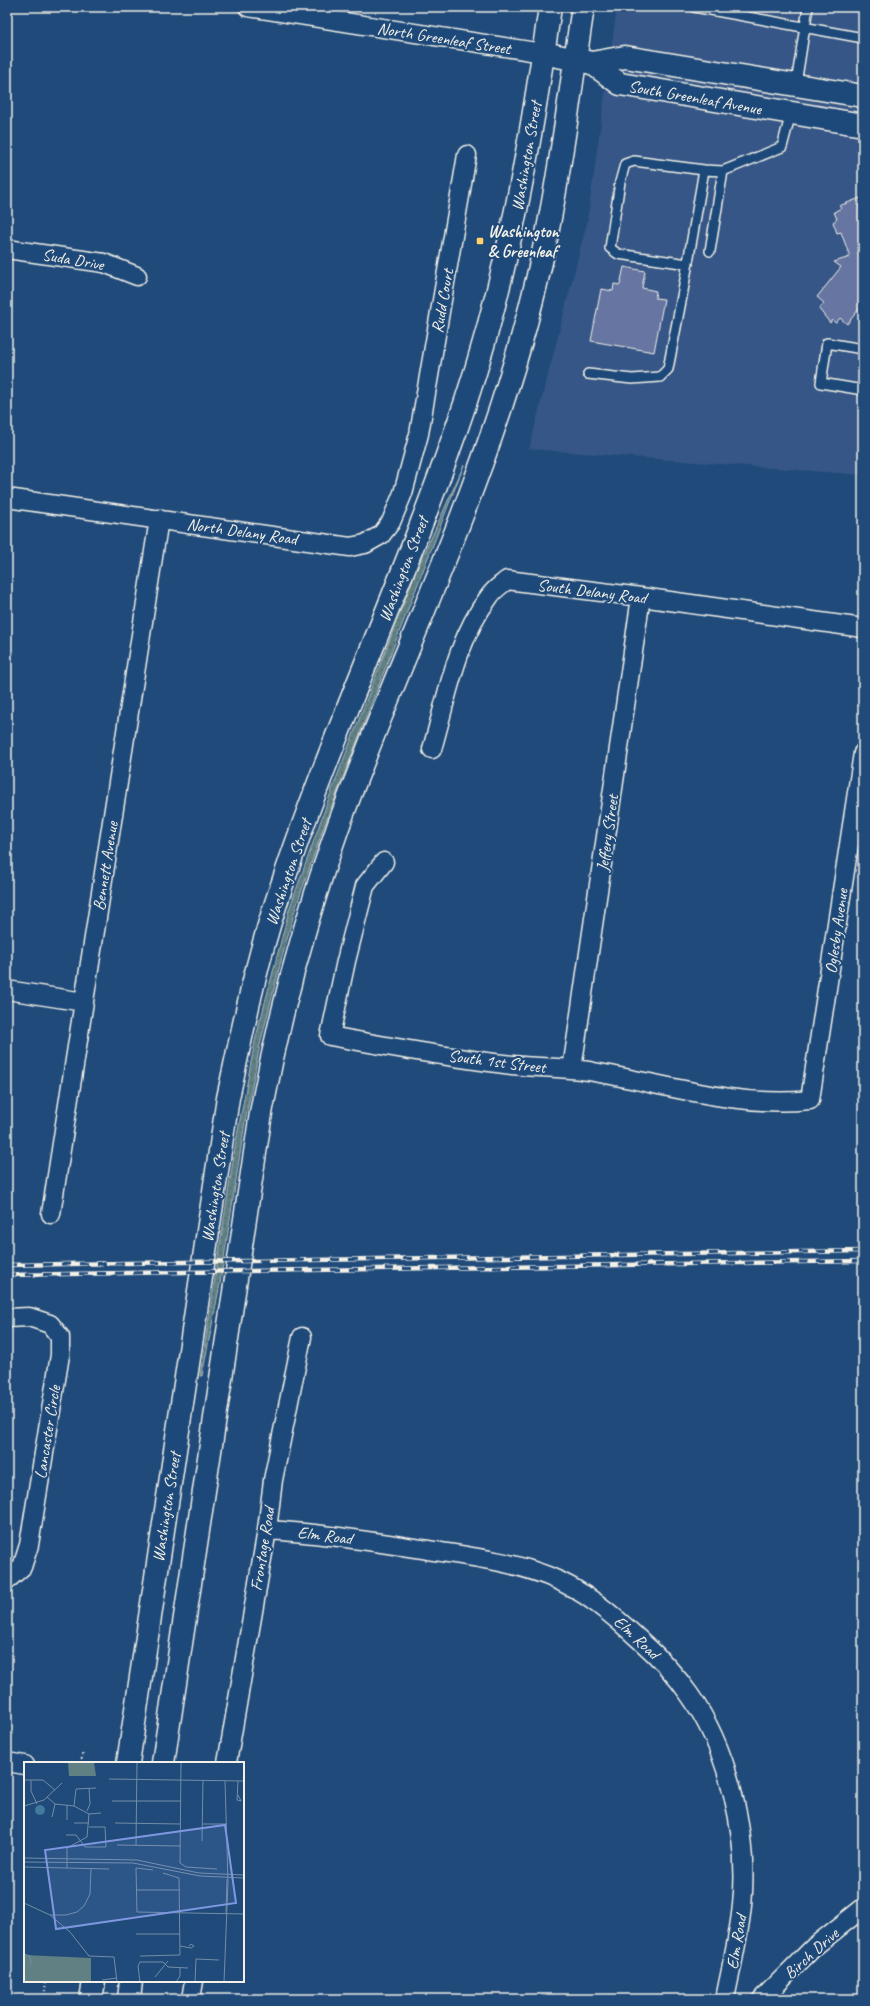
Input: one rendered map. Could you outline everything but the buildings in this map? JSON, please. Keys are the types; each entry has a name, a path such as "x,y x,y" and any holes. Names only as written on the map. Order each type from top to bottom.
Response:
{"main road":[{"name":"Washington Street","path":"128,1762 228,1098 247,1010 267,933 287,870 327,762 447,457 480,357 512,231 544,53 550,7"},
{"name":"Washington Street","path":"163,1762 256,1144 280,1021 312,905 339,826 480,470 501,407 530,306 584,61 583,7"},
{"name":"North Greenleaf Street","path":"544,53 584,61"},
{"name":"South Greenleaf Avenue","path":"584,61 624,57 863,96"},
{"name":"South Greenleaf Avenue","path":"584,61 620,84 863,125"},
{"path":"91,1999 94,1982"},
{"path":"129,1999 131,1982"}],"street":[{"name":"North Greenleaf Street","path":"248,7 292,10 544,53"},
{"name":"Rudd Court","path":"416,448 468,155"},
{"name":"Suda Drive","path":"7,249 104,263 137,276"},
{"name":"North Delany Road","path":"7,498 350,547 365,544 381,534 391,522 403,493 416,448"},
{"name":"Bennett Avenue","path":"51,1214 159,519"},
{"name":"South Delany Road","path":"432,749 456,663 472,621 490,595 507,580 863,628"},
{"name":"Jeffery Street","path":"572,1070 641,597"},
{"name":"Oglesby Avenue","path":"816,1062 863,753"},
{"name":"South 1st Street","path":"384,862 365,886 346,961 330,1036 403,1049 512,1065 593,1072 710,1095 787,1102 810,1100 816,1062"},
{"path":"7,990 84,1002"},
{"name":"Lancaster Circle","path":"7,1318 29,1317 50,1324 60,1337 60,1354 29,1545 22,1567 7,1580"},
{"name":"Frontage Road","path":"227,1762 267,1530 273,1480 302,1337"},
{"name":"Elm Road","path":"267,1530 318,1533 463,1556 510,1565 548,1576 590,1598 611,1612 665,1663 690,1694 712,1734 734,1799 738,1822 743,1877 742,1904 725,1999"},
{"path":"7,1762 24,1765"},
{"name":"Birch Drive","path":"762,1999 815,1946 863,1908"},
{"path":"191,1999 194,1982"}],"lane":[{"path":"694,7 805,26 863,38"},
{"path":"796,84 808,7"},
{"path":"688,264 618,254 610,248 620,182 626,164 634,161 704,170 724,171 782,147 791,113"},
{"path":"588,374 632,379 660,377 668,369 704,170"},
{"path":"710,251 724,171"},
{"path":"863,348 827,343 821,383 863,390"}],"path":[{"path":"81,1762 83,1752"},
{"path":"44,1999 46,1982"}],"shaded area":[{"path":"617,7 863,7 863,475 529,449 587,222"}],"green space":[{"path":"464,465 323,829 295,910 260,1045 245,1122 220,1284 202,1376 200,1376 236,1141 255,1041 289,910 331,792 415,574"}],"railway":[{"path":"7,1265 863,1251"},
{"path":"7,1275 863,1261"}],"place":[{"name":"Washington & Greenleaf","path":"480,241"}]}
